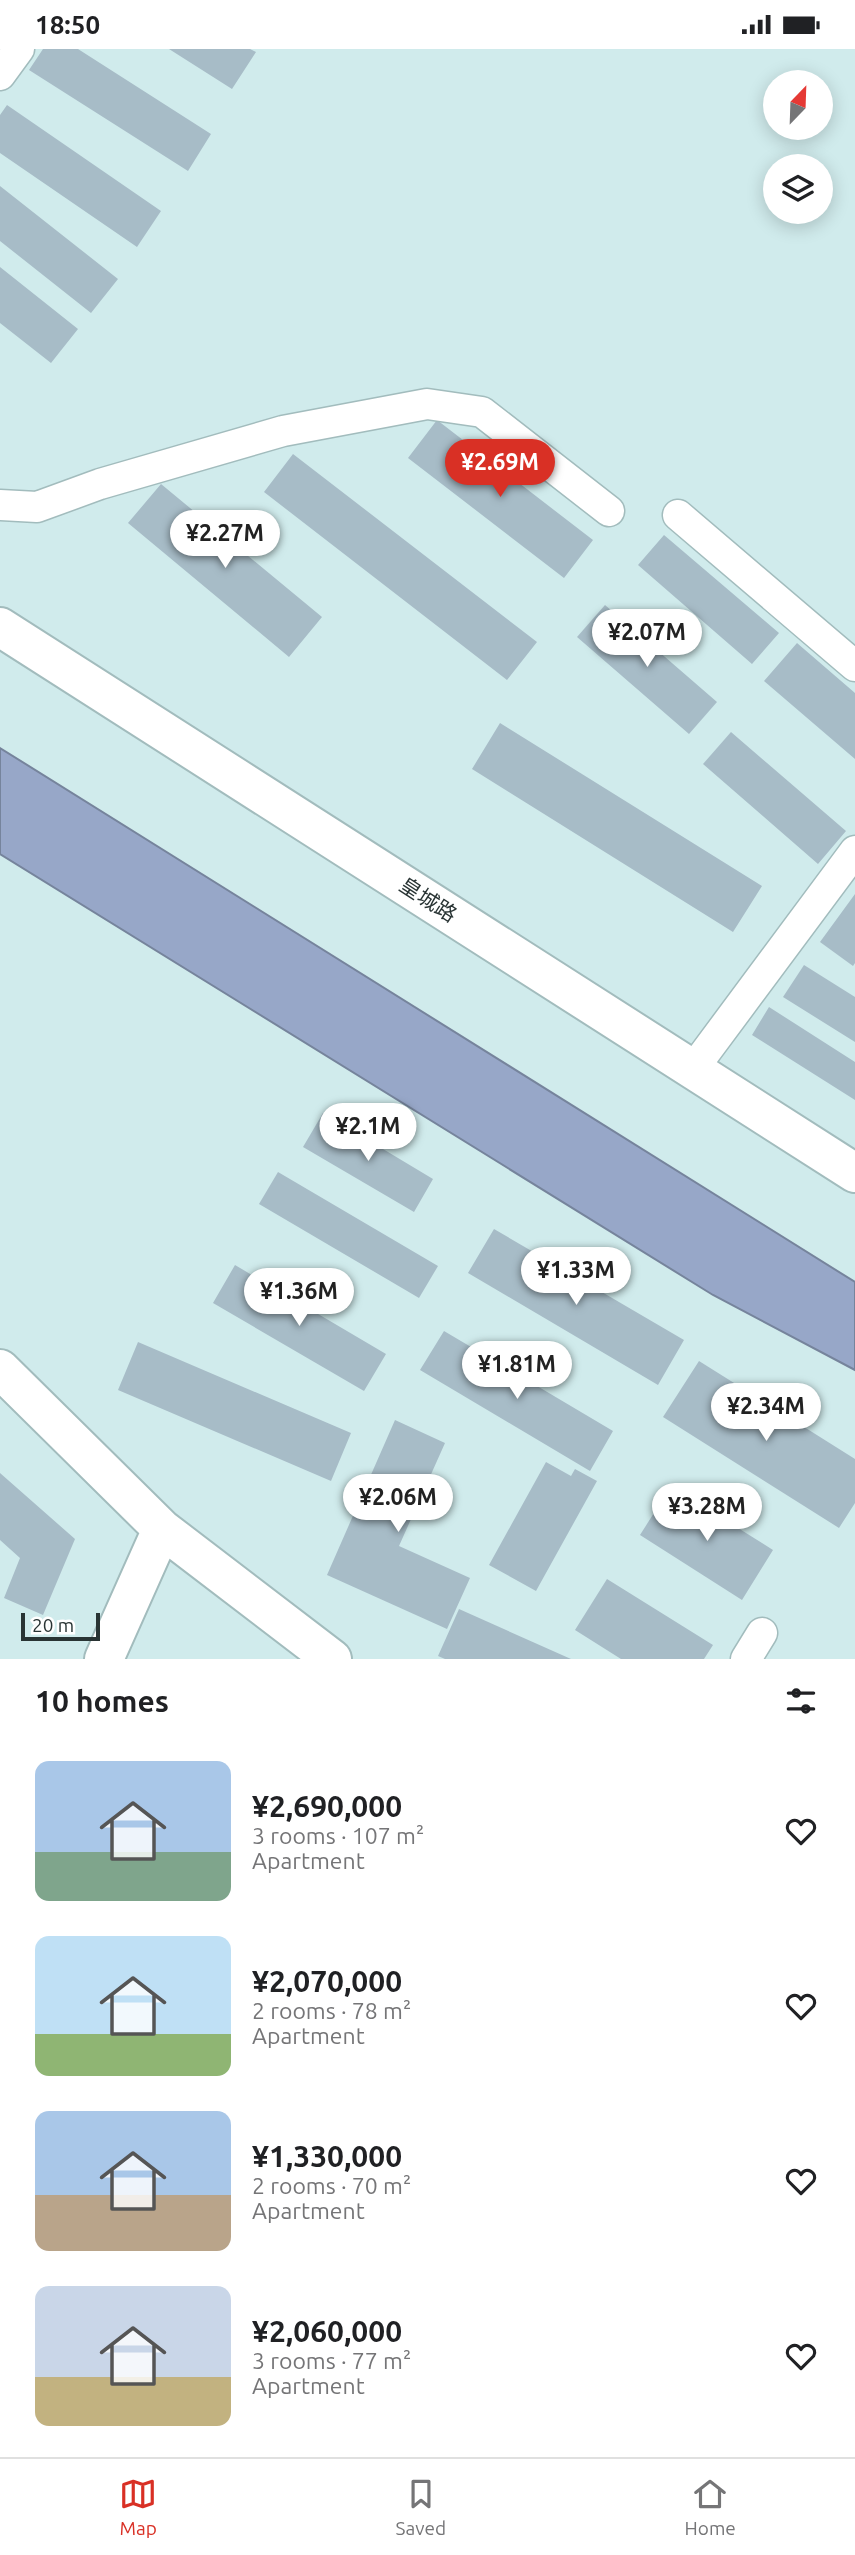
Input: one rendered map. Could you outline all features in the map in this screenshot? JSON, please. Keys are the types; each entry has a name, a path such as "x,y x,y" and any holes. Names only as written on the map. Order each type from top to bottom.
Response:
{"main road":[{"name":"皇城路","path":"0,627 855,1173"},
{"path":"0,1369 162,1529 332,1659"},
{"path":"104,1659 162,1529"}],"street":[{"path":"0,75 19,49"},
{"path":"0,505 37,507 100,484 283,431 427,404 482,412 609,511"},
{"path":"678,515 855,666"},
{"path":"693,1069 855,851"},
{"path":"746,1659 762,1633"}],"water":[{"path":"0,748 855,1282 855,1370 713,1295 0,854"}],"building":[{"path":"43,49 78,49 211,134 188,171 29,70"},
{"path":"169,49 250,49 256,52 232,89"},
{"path":"7,105 161,211 137,247 0,153 0,115"},
{"path":"0,186 118,279 91,313 0,241"},
{"path":"0,267 78,329 51,363 0,323"},
{"path":"437,420 593,540 564,578 408,458"},
{"path":"293,454 537,642 507,680 264,492"},
{"path":"161,484 322,617 289,657 128,523"},
{"path":"664,535 779,633 752,664 638,565"},
{"path":"605,605 717,702 689,734 577,637"},
{"path":"797,643 855,693 855,759 764,681"},
{"path":"500,723 762,886 733,932 472,769"},
{"path":"731,732 846,831 818,864 703,764"},
{"path":"855,894 855,963 853,966 820,942"},
{"path":"804,965 855,997 855,1042 783,997"},
{"path":"769,1007 855,1062 855,1100 752,1035"},
{"path":"323,1113 433,1179 414,1212 303,1147"},
{"path":"278,1172 438,1266 419,1298 259,1204"},
{"path":"494,1229 684,1340 658,1385 468,1273"},
{"path":"235,1265 386,1354 364,1391 213,1303"},
{"path":"444,1331 613,1431 590,1471 420,1370"},
{"path":"138,1342 351,1433 331,1481 118,1390"},
{"path":"699,1361 855,1459 855,1503 839,1528 663,1417"},
{"path":"395,1420 445,1443 399,1546 470,1578 447,1629 327,1575"},
{"path":"546,1462 571,1476 575,1469 597,1481 536,1591 489,1565"},
{"path":"0,1473 75,1539 43,1615 4,1598 20,1558 0,1540"},
{"path":"671,1486 773,1550 742,1600 640,1535"},
{"path":"607,1579 713,1645 704,1659 621,1659 575,1630"},
{"path":"459,1609 571,1659 445,1659 438,1656"}]}
